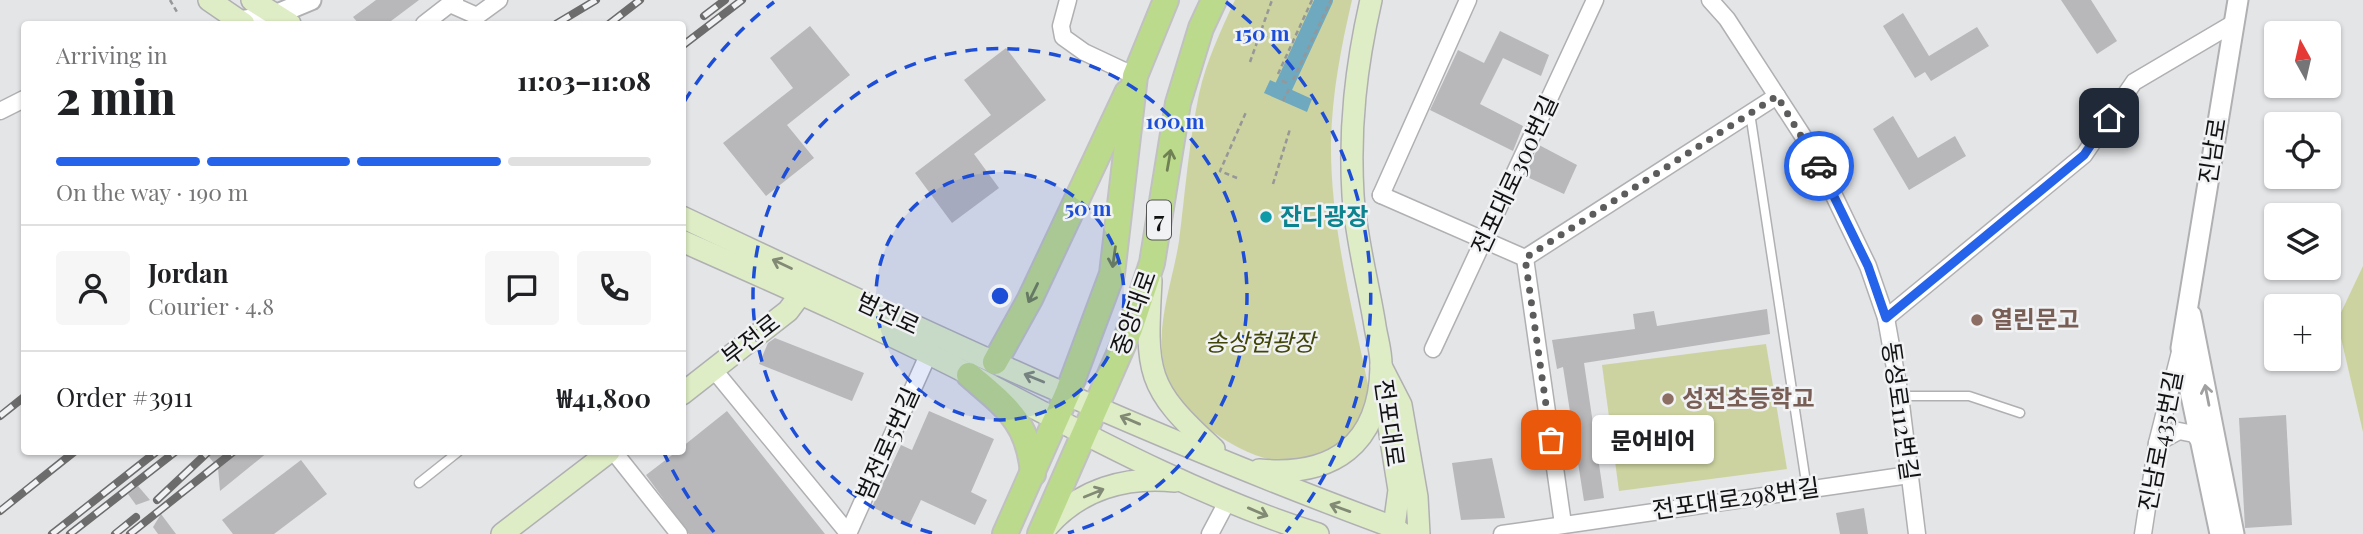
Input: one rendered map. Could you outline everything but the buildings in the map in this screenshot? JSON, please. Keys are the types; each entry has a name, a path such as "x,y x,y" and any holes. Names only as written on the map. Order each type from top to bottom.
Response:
{"main road":[{"path":"209,0 234,21"},
{"path":"252,0 283,20"},
{"name":"중앙대로","path":"1005,534 1068,392 1112,274 1135,76 1166,0"},
{"name":"중앙대로","path":"1040,534 1130,329 1152,263 1178,103 1201,28 1214,0"},
{"path":"1152,263 1148,347 1162,396 1177,415 1236,466 1300,470 1328,462 1350,449 1375,415 1381,366 1353,199 1350,146 1353,92 1371,0"},
{"path":"995,362 1030,299 1135,76"},
{"name":"범전로","path":"686,219 928,355 1084,434"},
{"name":"범전로","path":"686,243 806,286 1096,405"},
{"name":"부전로","path":"686,391 788,312 806,286"},
{"name":"전포대로","path":"1096,405 1396,532 1399,489 1384,404 1381,366"},
{"name":"전포대로","path":"1381,366 1401,405 1417,497 1419,534"},
{"path":"969,375 1014,414 1025,434 1033,474"},
{"path":"1084,434 1288,529 1318,534"},
{"path":"502,534 601,455"},
{"path":"1040,534 1064,508 1092,492 1136,480 1192,483"}],"street":[{"path":"283,20 311,0"},
{"path":"428,21 453,2 477,16 499,0"},
{"path":"1068,0 1061,26 1063,37 1084,52 1135,76"},
{"path":"1381,195 1468,0"},
{"name":"전포대로300번길","path":"1433,349 1595,0"},
{"name":"동성로112번길","path":"1710,0 1727,19 1777,96 1823,174 1868,266 1886,318 1900,396 1917,534"},
{"name":"진남로","path":"2220,534 2181,348 2238,0"},
{"path":"1886,318 2084,155 2134,82 2234,23"},
{"path":"1525,258 1777,96"},
{"path":"0,111 21,100"},
{"path":"1353,199 1381,195 1525,258"},
{"path":"1525,258 1563,524"},
{"name":"진남로","path":"2188,303 2234,534"},
{"name":"진남로435번길","path":"2143,534 2157,443 2181,348"},
{"name":"범전로5번길","path":"848,533 928,355"},
{"path":"714,370 848,533"},
{"path":"2157,443 2179,431 2194,434 2202,444"},
{"path":"606,455 680,534"},
{"name":"전포대로298번길","path":"1502,534 1909,475"},
{"path":"1210,534 1228,500"}],"lane":[{"path":"1750,113 1807,489"},
{"path":"1900,396 1969,396 2020,413"},
{"path":"419,483 454,455"}],"path":[{"path":"170,0 177,12"},
{"path":"1250,62 1272,0"},
{"path":"1278,74 1312,0"},
{"path":"1293,80 1331,0"},
{"path":"1282,80 1288,83"},
{"path":"1283,101 1289,89"},
{"path":"1237,178 1220,171 1247,110"},
{"path":"1273,184 1290,129"}],"green space":[{"name":"송상현광장","path":"1235,0 1352,0 1335,88 1332,173 1338,236 1369,390 1364,413 1356,426 1346,438 1314,461 1294,463 1272,460 1228,442 1190,412 1167,377 1163,360 1162,326 1179,241 1199,94 1219,34"},
{"path":"2363,266 2363,432 2341,338 2341,313"},
{"path":"1766,344 1787,469 1619,491 1602,365"}],"water":[{"path":"1270,80 1312,99 1307,112 1264,93"}],"waterway":[{"path":"1284,86 1324,0"}],"railway":[{"path":"561,21 596,0"},
{"path":"613,21 640,0"},
{"path":"704,16 725,0"},
{"path":"686,43 742,0"},
{"path":"0,416 21,399"},
{"path":"0,511 70,455"},
{"path":"52,534 152,455"},
{"path":"70,534 171,455"},
{"path":"157,500 205,455"},
{"path":"130,534 229,455"},
{"path":"115,534 136,517"}],"way so far":[{"path":"1551,440 1525,258 1777,96 1812,150 1819,166"}],"place":[{"name":"잔디광장","path":"1266,217"},
{"name":"열린문고","path":"1977,320"},
{"name":"성전초등학교","path":"1668,399"},
{"name":"문어비어","path":"1551,440"}],"route":[{"path":"1819,166 1868,266 1886,318 2084,155 2109,118"}]}
